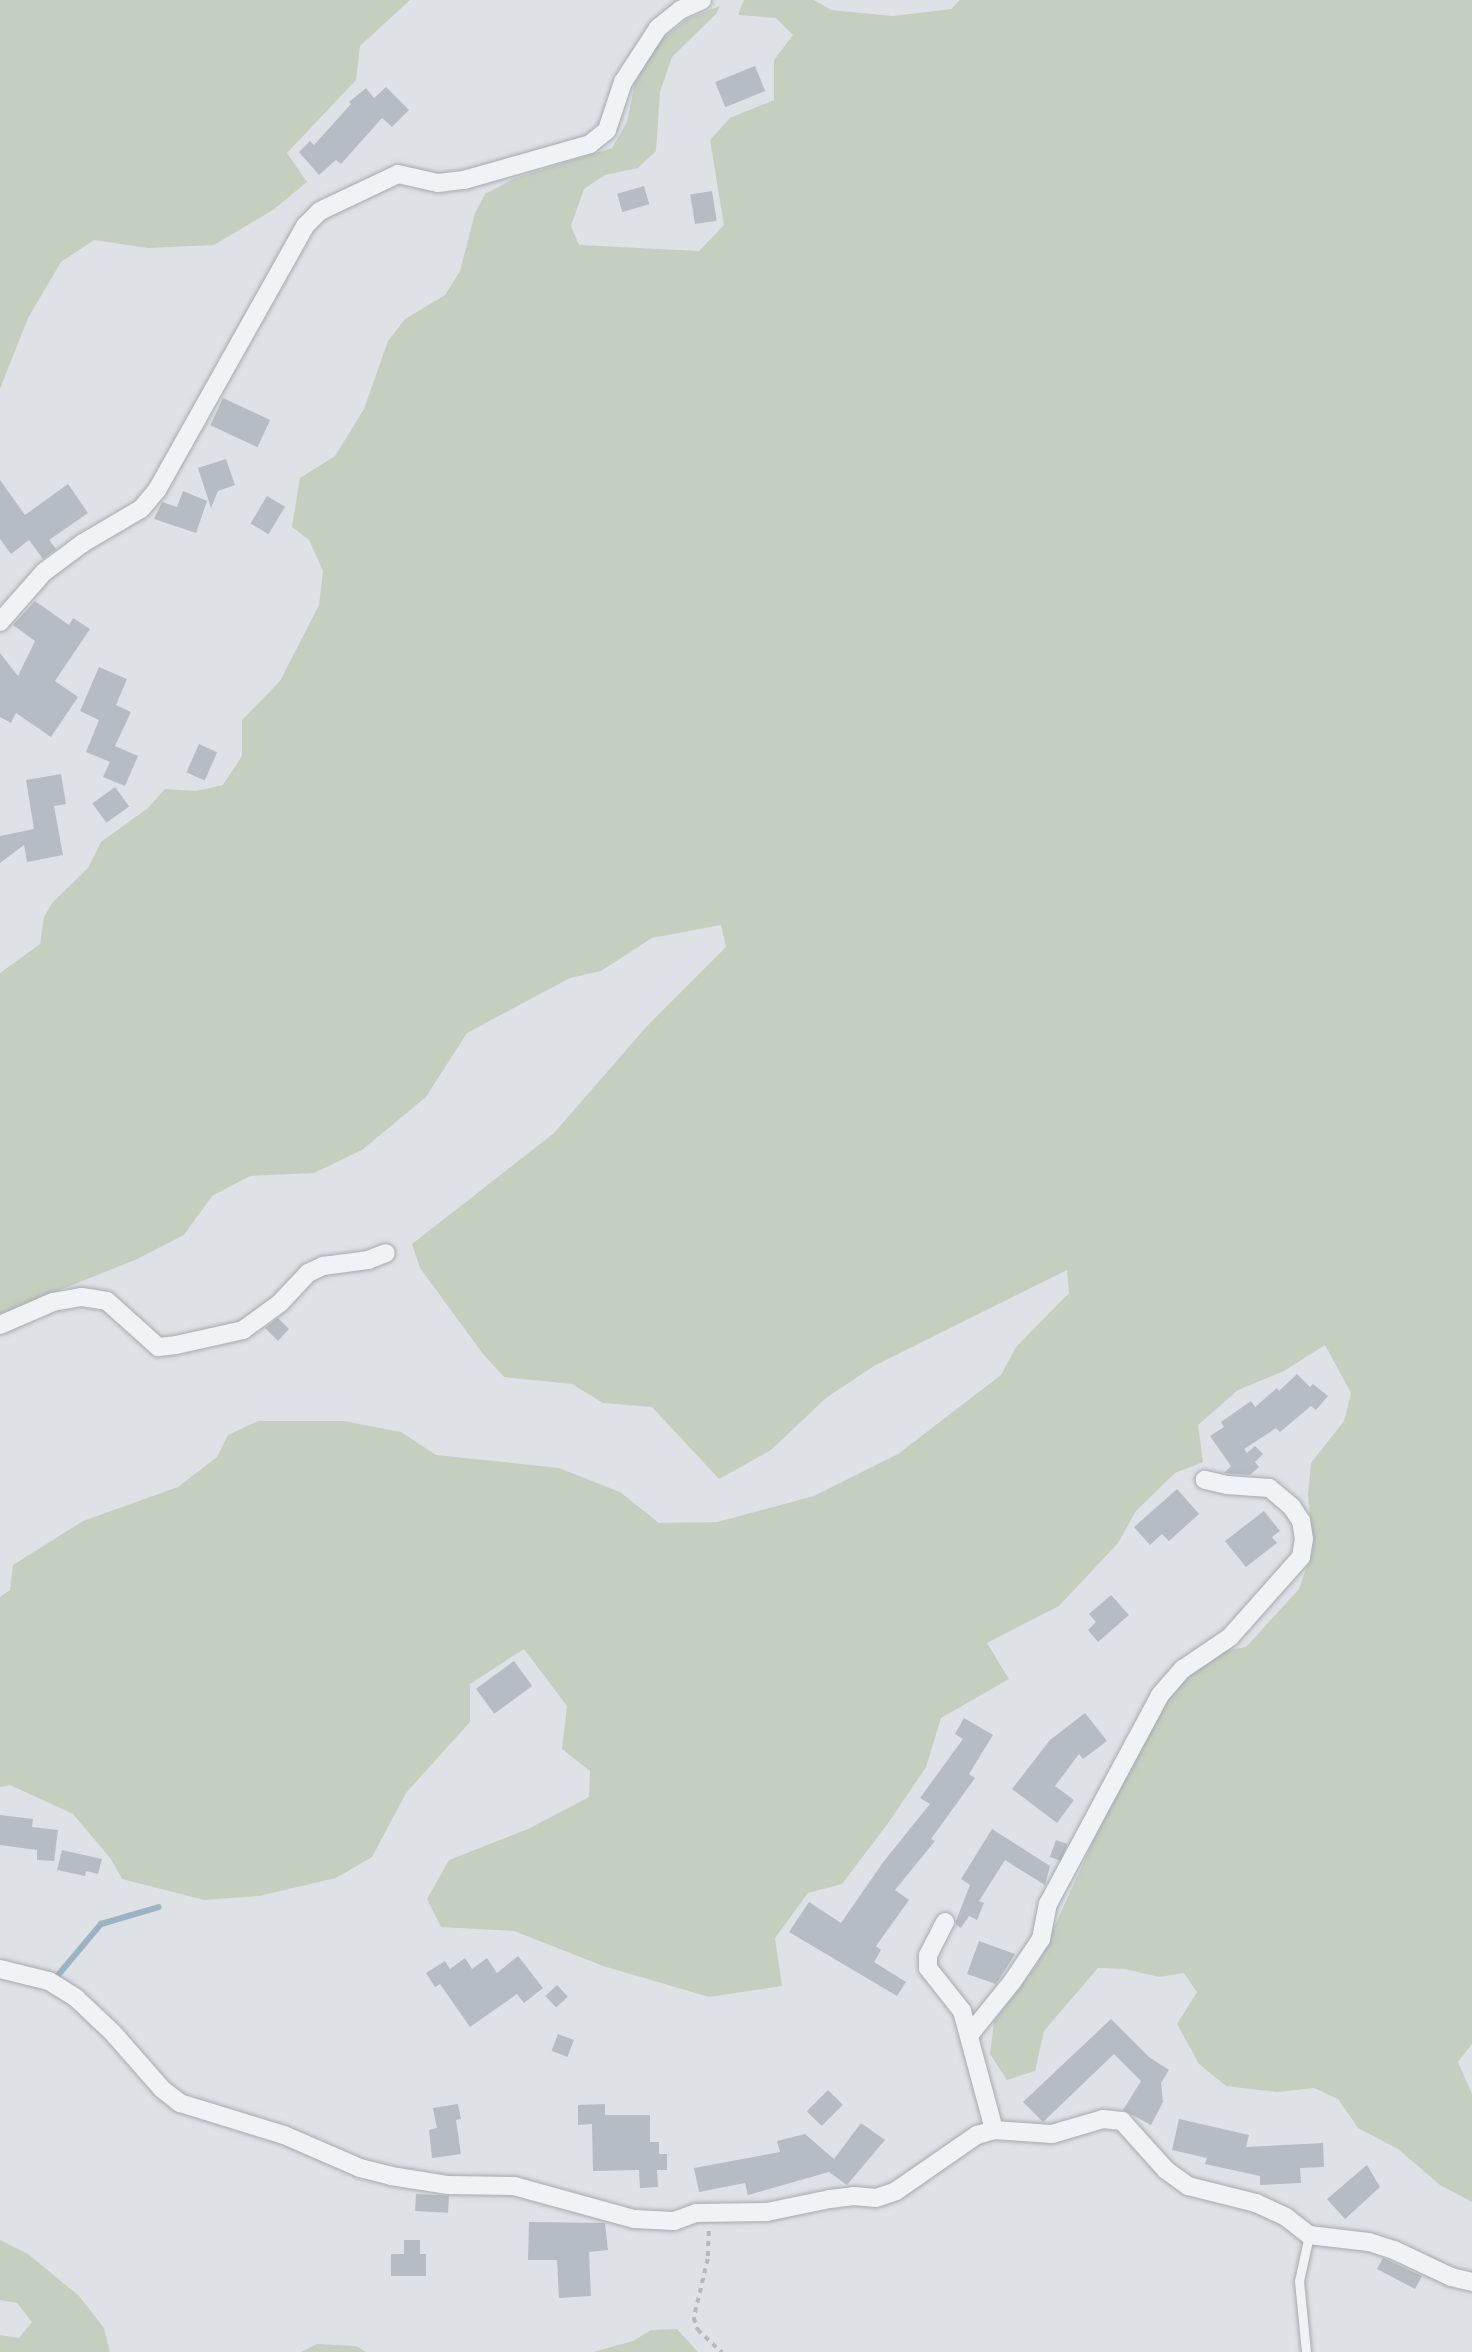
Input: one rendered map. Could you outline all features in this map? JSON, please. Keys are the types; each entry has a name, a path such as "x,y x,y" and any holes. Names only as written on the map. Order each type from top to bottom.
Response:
{"street":[{"path":"0,622 44,572 83,543 123,522 141,509 157,490 305,226 320,211 398,174 438,183 464,180 590,144 607,130 623,82 658,28 680,9 702,0"},
{"path":"0,1325 53,1302 82,1297 107,1301 158,1347 176,1345 243,1330 280,1303 308,1273 323,1266 368,1259 386,1253"},
{"path":"970,2034 1012,1982 1041,1939 1048,1904 1160,1695 1182,1670 1230,1637 1301,1558 1304,1539 1301,1521 1292,1507 1269,1488 1227,1485 1205,1480"},
{"path":"945,1922 928,1955 928,1968 962,2011 970,2034 976,2072 994,2130"},
{"path":"0,1969 49,1981 76,1998 113,2032 162,2089 180,2104 285,2135 360,2168 448,2185 514,2186 570,2204 652,2222 674,2221 710,2212 767,2212 854,2196 876,2199 896,2191 957,2146 994,2130 1052,2134 1103,2119 1122,2121 1166,2170 1188,2186 1256,2203 1286,2217 1309,2235 1369,2242 1394,2250 1451,2277 1472,2282"}],"lane":[{"path":"1306,2352 1299,2281 1309,2235"}],"path":[{"path":"710,2212 708,2259 694,2318 698,2330 722,2352"}],"green space":[{"path":"0,0 410,0 360,46 356,80 287,153 307,182 273,210 214,245 148,248 94,240 61,262 28,318 0,389"},
{"path":"744,0 814,0 831,10 893,16 951,9 960,0 1472,0 1472,2044 1458,2062 1472,2094 1472,2202 1440,2185 1398,2149 1358,2128 1338,2099 1314,2088 1277,2092 1226,2086 1199,2064 1177,2024 1197,1992 1184,1973 1159,1977 1125,1969 1098,1968 1044,2031 1035,2071 1007,2080 990,2054 994,2021 1037,1965 1107,1811 1174,1683 1201,1655 1246,1647 1299,1589 1313,1549 1308,1495 1311,1463 1344,1421 1351,1393 1325,1345 1284,1371 1238,1390 1198,1425 1203,1462 1175,1473 1136,1511 1118,1543 1059,1606 987,1643 1009,1679 941,1718 926,1767 842,1884 808,1893 775,1938 782,1986 709,1997 603,1966 514,1931 441,1927 427,1899 449,1860 528,1829 589,1797 590,1771 562,1749 567,1706 524,1649 470,1684 470,1722 406,1793 372,1857 336,1878 259,1896 204,1900 122,1879 111,1859 73,1814 10,1785 0,1787 0,1597 10,1590 13,1565 83,1521 178,1487 217,1457 228,1435 258,1421 344,1421 401,1432 436,1455 559,1468 620,1492 659,1523 717,1522 814,1496 898,1454 1001,1375 1016,1347 1069,1293 1067,1270 874,1366 826,1398 771,1450 719,1479 652,1407 603,1403 572,1384 504,1377 483,1354 420,1268 412,1244 554,1133 647,1026 726,947 721,925 652,938 601,971 570,978 467,1033 426,1097 362,1150 314,1173 250,1176 212,1196 184,1235 135,1260 0,1314 0,973 40,944 44,917 52,903 88,868 101,842 148,808 165,789 196,791 223,785 242,756 242,720 280,681 319,605 323,571 309,540 292,527 300,478 335,456 364,409 388,341 405,319 445,295 460,271 475,213 485,194 515,178 612,148 627,122 635,82 651,48 687,19 720,6 716,14 672,57 660,92 656,151 638,168 605,175 584,189 571,226 579,245 699,251 724,225 710,140 730,118 774,100 774,60 793,35 776,18 738,15"},
{"path":"0,2240 28,2254 79,2296 104,2328 110,2352 0,2352 0,2335 19,2338 32,2322 17,2303 0,2300"},
{"path":"677,2329 698,2352 593,2352 633,2341 651,2330"},
{"path":"317,2344 356,2346 366,2352 301,2352"}],"building":[{"path":"755,66 765,91 725,107 715,82"},
{"path":"386,87 409,110 392,127 382,118 341,164 336,160 319,175 299,152 310,141 314,145 351,104 349,102 366,88 374,98"},
{"path":"644,186 649,204 622,212 617,194"},
{"path":"712,191 717,221 695,224 690,194"},
{"path":"223,398 270,420 257,447 210,425"},
{"path":"226,459 235,485 218,491 211,508 198,468"},
{"path":"0,480 25,515 68,484 88,513 49,540 56,549 43,559 29,540 11,554 0,539"},
{"path":"183,491 207,501 196,533 154,519 162,502 177,507"},
{"path":"267,496 285,507 269,534 251,523"},
{"path":"35,601 69,625 73,618 90,629 55,681 78,697 51,737 16,713 11,723 0,717 0,653 18,676 35,641 13,625"},
{"path":"99,667 127,679 116,705 131,712 115,746 138,756 125,786 103,777 110,762 86,752 99,720 80,711"},
{"path":"199,744 217,752 205,780 186,772"},
{"path":"61,774 66,804 54,806 63,855 27,862 24,845 0,863 0,836 34,829 26,780"},
{"path":"115,787 129,806 106,823 92,803"},
{"path":"278,1318 289,1329 278,1341 265,1328"},
{"path":"1297,1374 1310,1387 1313,1384 1328,1396 1316,1410 1311,1406 1280,1432 1276,1428 1244,1449 1247,1453 1255,1446 1263,1454 1255,1462 1259,1467 1250,1475 1224,1473 1231,1466 1210,1436 1224,1427 1221,1422 1251,1401 1255,1407 1277,1388 1279,1391"},
{"path":"1177,1489 1199,1514 1169,1541 1162,1534 1150,1545 1134,1527"},
{"path":"1264,1511 1280,1531 1272,1537 1277,1543 1246,1567 1225,1541"},
{"path":"1111,1595 1129,1615 1098,1642 1088,1630 1096,1622 1089,1614"},
{"path":"514,1661 532,1686 494,1714 476,1689"},
{"path":"1085,1713 1107,1741 1083,1759 1079,1754 1055,1786 1074,1800 1057,1823 1012,1789 1050,1740"},
{"path":"964,1718 993,1735 969,1774 975,1778 931,1839 935,1841 895,1890 909,1900 876,1946 881,1950 874,1962 906,1982 897,1996 789,1932 809,1902 841,1923 884,1861 930,1804 920,1798 963,1739 955,1734"},
{"path":"0,1815 33,1819 32,1827 58,1830 54,1861 37,1860 37,1850 0,1845"},
{"path":"992,1829 1050,1866 1045,1885 1005,1860 979,1901 984,1903 977,1920 969,1916 961,1928 956,1925 956,1921 970,1885 961,1879"},
{"path":"1056,1840 1067,1844 1061,1861 1050,1857"},
{"path":"62,1850 102,1859 98,1874 86,1871 85,1876 57,1870"},
{"path":"979,1941 1015,1954 996,1984 967,1974"},
{"path":"518,1956 543,1988 524,2003 517,1994 470,2027 440,1984 435,1987 426,1973 445,1961 450,1969 465,1958 472,1969 487,1958 497,1973"},
{"path":"557,1985 568,1997 556,2008 545,1996"},
{"path":"1111,2019 1149,2057 1169,2070 1161,2083 1163,2102 1151,2125 1123,2110 1141,2081 1114,2054 1043,2122 1023,2102"},
{"path":"558,2034 574,2040 567,2057 552,2051"},
{"path":"828,2090 843,2105 822,2126 807,2111"},
{"path":"458,2104 461,2119 456,2120 461,2154 432,2158 429,2130 437,2128 433,2108"},
{"path":"605,2104 605,2115 650,2115 650,2142 659,2142 659,2154 667,2154 667,2170 657,2170 658,2187 640,2188 639,2170 593,2171 592,2124 578,2125 578,2105"},
{"path":"1179,2119 1249,2135 1246,2147 1323,2143 1324,2167 1300,2168 1301,2183 1260,2185 1260,2176 1205,2164 1207,2158 1172,2150"},
{"path":"861,2123 885,2140 847,2185 829,2172 748,2195 745,2183 699,2192 694,2168 780,2152 777,2141 805,2134 834,2159"},
{"path":"1367,2165 1380,2187 1345,2219 1327,2199"},
{"path":"416,2194 449,2196 448,2213 415,2211"},
{"path":"529,2222 605,2223 608,2250 589,2252 591,2296 559,2298 557,2260 528,2260"},
{"path":"404,2240 420,2240 420,2254 426,2254 426,2276 391,2276 391,2254 404,2254"},
{"path":"1383,2258 1422,2276 1415,2289 1377,2269"}],"waterway":[{"path":"53,1981 101,1924 159,1907"}]}
